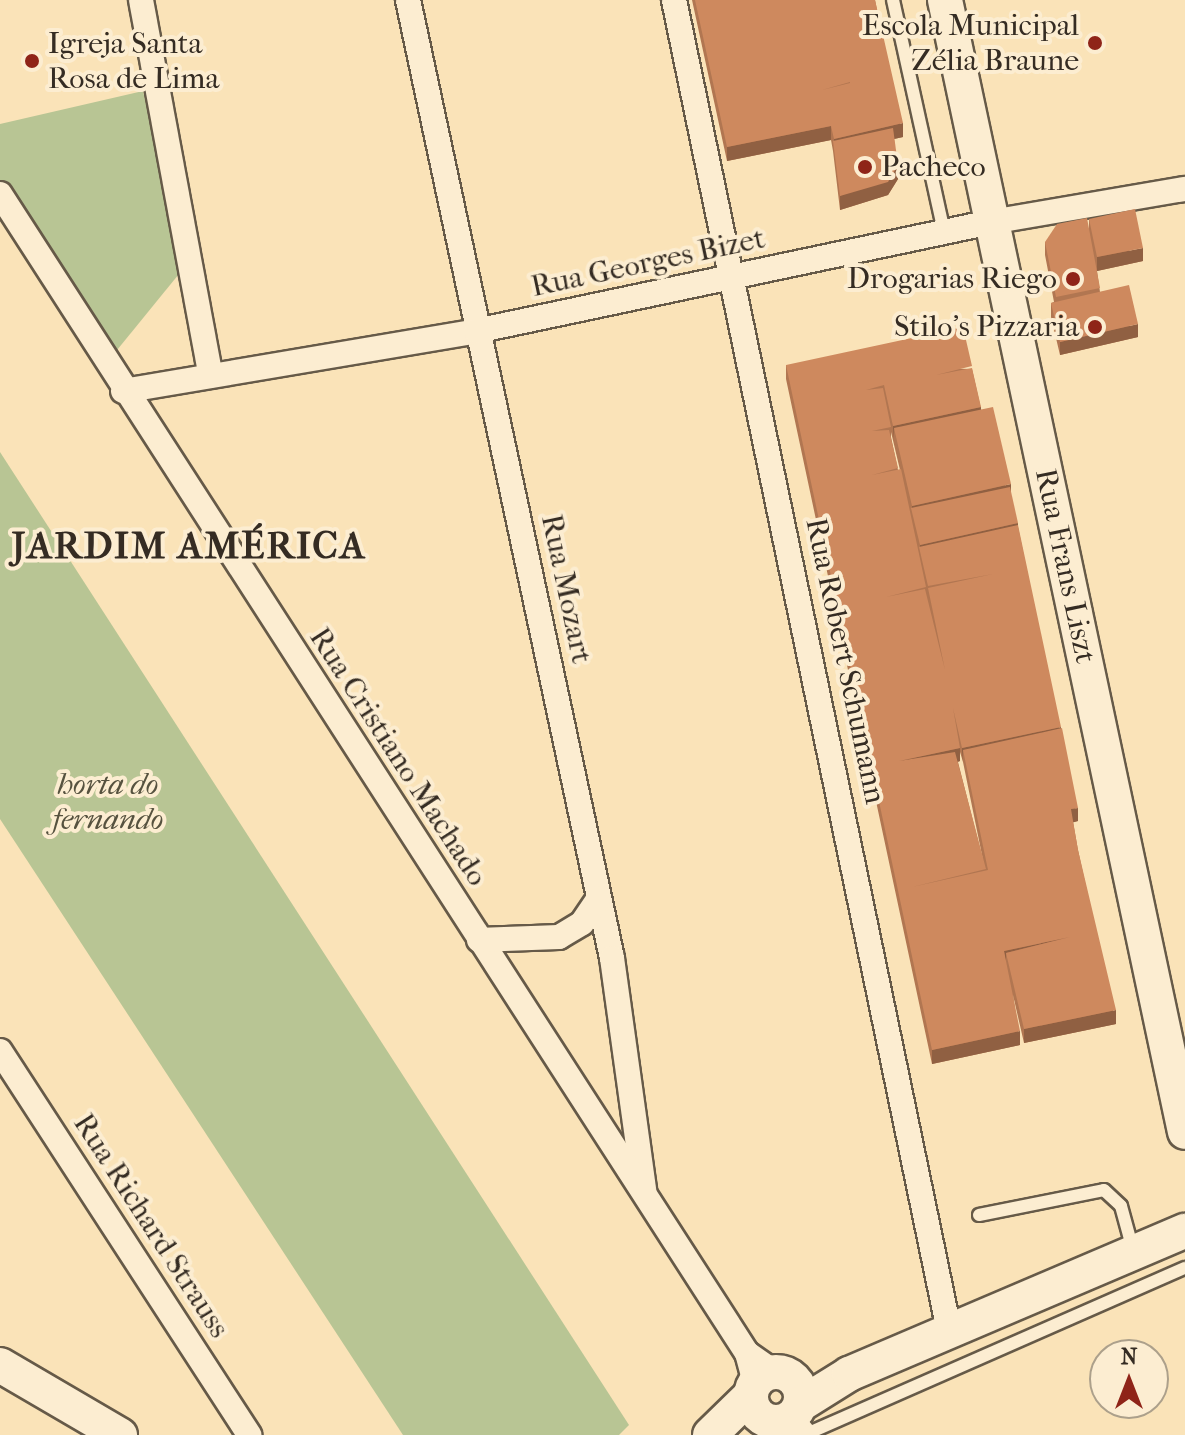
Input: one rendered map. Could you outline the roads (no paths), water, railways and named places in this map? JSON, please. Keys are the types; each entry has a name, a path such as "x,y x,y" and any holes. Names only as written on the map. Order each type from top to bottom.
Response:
{"street":[{"path":"141,0 211,376"},
{"name":"Rua Mozart","path":"408,0 599,898 644,1195"},
{"name":"Rua Robert Schumann","path":"674,0 735,277 950,1335"},
{"name":"Rua Frans Liszt","path":"945,0 1185,1132"},
{"name":"Rua Georges Bizet","path":"123,391 476,331 991,222 1185,189"},
{"name":"Rua Cristiano Machado","path":"0,194 123,391 778,1399"},
{"path":"479,940 559,937 582,923 599,898"},
{"name":"Rua Richard Strauss","path":"0,1051 249,1435"},
{"path":"712,1435 778,1399 950,1335 1185,1231"},
{"path":"0,1365 120,1435"}],"lane":[{"path":"893,0 944,232"},
{"path":"979,1215 1104,1190 1121,1206 1134,1253"},
{"path":"778,1399 1185,1268"}],"place":[{"name":"Escola Municipal Zélia Braune","path":"1095,43"},
{"name":"Igreja Santa Rosa de Lima","path":"32,61"},
{"name":"Pacheco","path":"865,167"},
{"name":"Drogarias Riego","path":"1073,279"},
{"name":"Stilo's Pizzaria","path":"1095,327"}],"district":[{"name":"JARDIM AMÉRICA","path":"189,546"}],"park label":[{"name":"horta do fernando","path":"108,802"}]}
